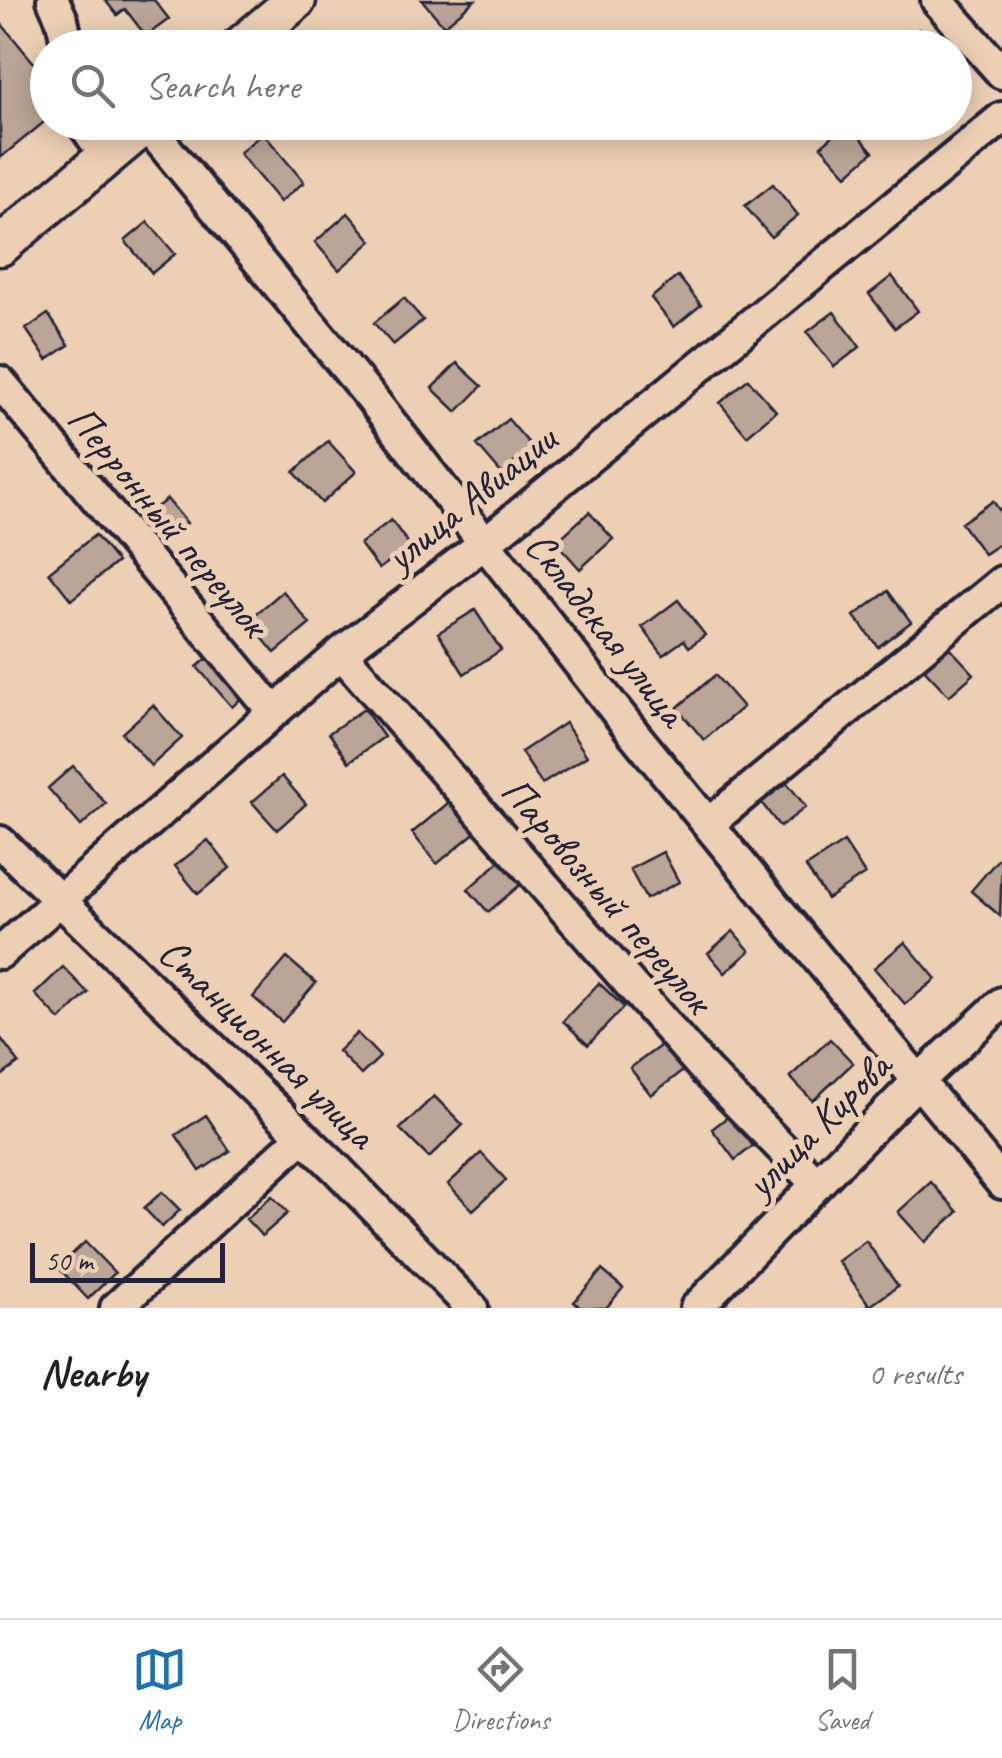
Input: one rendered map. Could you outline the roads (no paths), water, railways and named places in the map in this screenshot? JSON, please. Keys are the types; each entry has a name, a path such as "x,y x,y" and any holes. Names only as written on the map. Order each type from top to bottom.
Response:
{"main road":[{"path":"260,30 296,0"},
{"path":"0,246 127,140"}],"street":[{"path":"53,0 64,30"},
{"path":"937,0 963,30"},
{"path":"972,40 1002,74"},
{"name":"улица Авиации","path":"0,953 341,653 486,542 1002,118"},
{"path":"95,140 107,157"},
{"name":"Складская улица","path":"161,140 708,824 1002,1183"},
{"name":"Перронный переулок","path":"0,382 274,712"},
{"path":"708,824 1002,582"},
{"name":"Паровозный переулок","path":"341,653 706,1071 818,1184"},
{"name":"Станционная улица","path":"0,842 303,1136 472,1308"},
{"name":"улица Кирова","path":"696,1308 918,1081 1002,1002"},
{"path":"116,1308 303,1136"}]}
